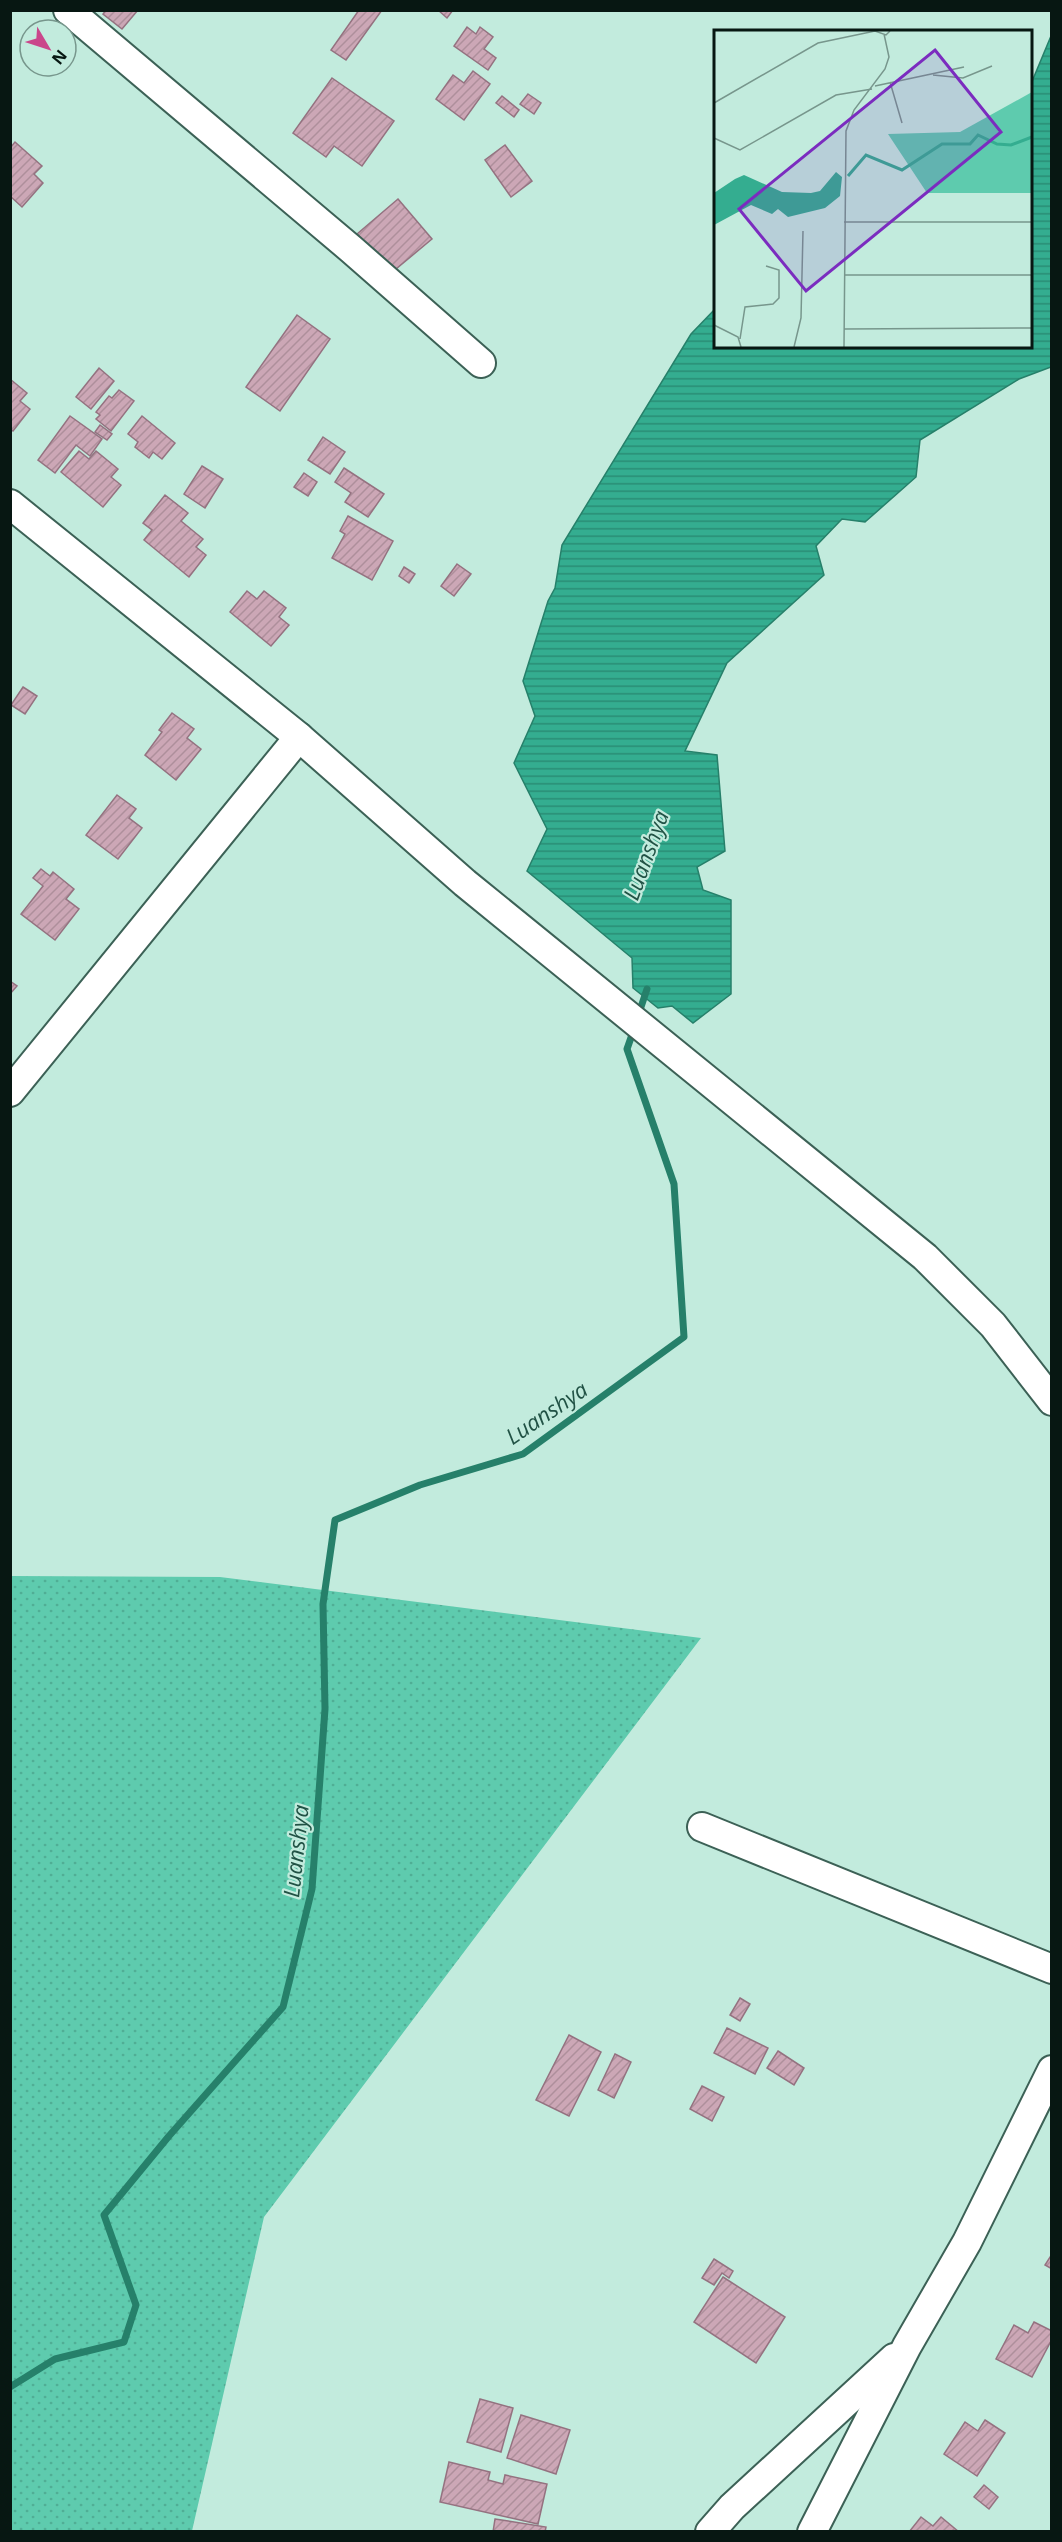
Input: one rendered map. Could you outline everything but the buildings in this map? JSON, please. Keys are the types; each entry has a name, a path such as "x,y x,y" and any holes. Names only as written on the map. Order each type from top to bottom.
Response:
{"street":[{"path":"68,10 351,249 481,363"},
{"path":"10,504 299,737 465,883 925,1257 993,1325 1052,1401"},
{"path":"10,1092 299,737"},
{"path":"702,1827 1052,1969"},
{"path":"812,2532 907,2346 967,2242 1052,2070"},
{"path":"710,2532 732,2506 907,2346"}],"shaded area":[{"path":"11,1576 220,1577 701,1638 264,2217 192,2531 11,2531"}],"water":[{"path":"1051,36 1051,367 1019,379 920,440 916,477 865,522 842,519 816,546 824,575 727,663 685,751 717,755 725,851 697,867 703,890 731,900 731,994 693,1023 672,1006 658,1008 633,988 632,958 527,871 547,829 514,763 535,716 523,681 548,601 555,588 562,545 691,334 714,310 714,348 1032,348 1032,82"}],"waterway":[{"name":"Luanshya","path":"638,1016 647,989"},
{"name":"Luanshya","path":"10,2387 55,2359 124,2342 136,2305 104,2215 169,2136 283,2007 312,1889 325,1709 323,1604 335,1520 420,1485 523,1454 684,1337 674,1184 627,1049 634,1029"}]}
